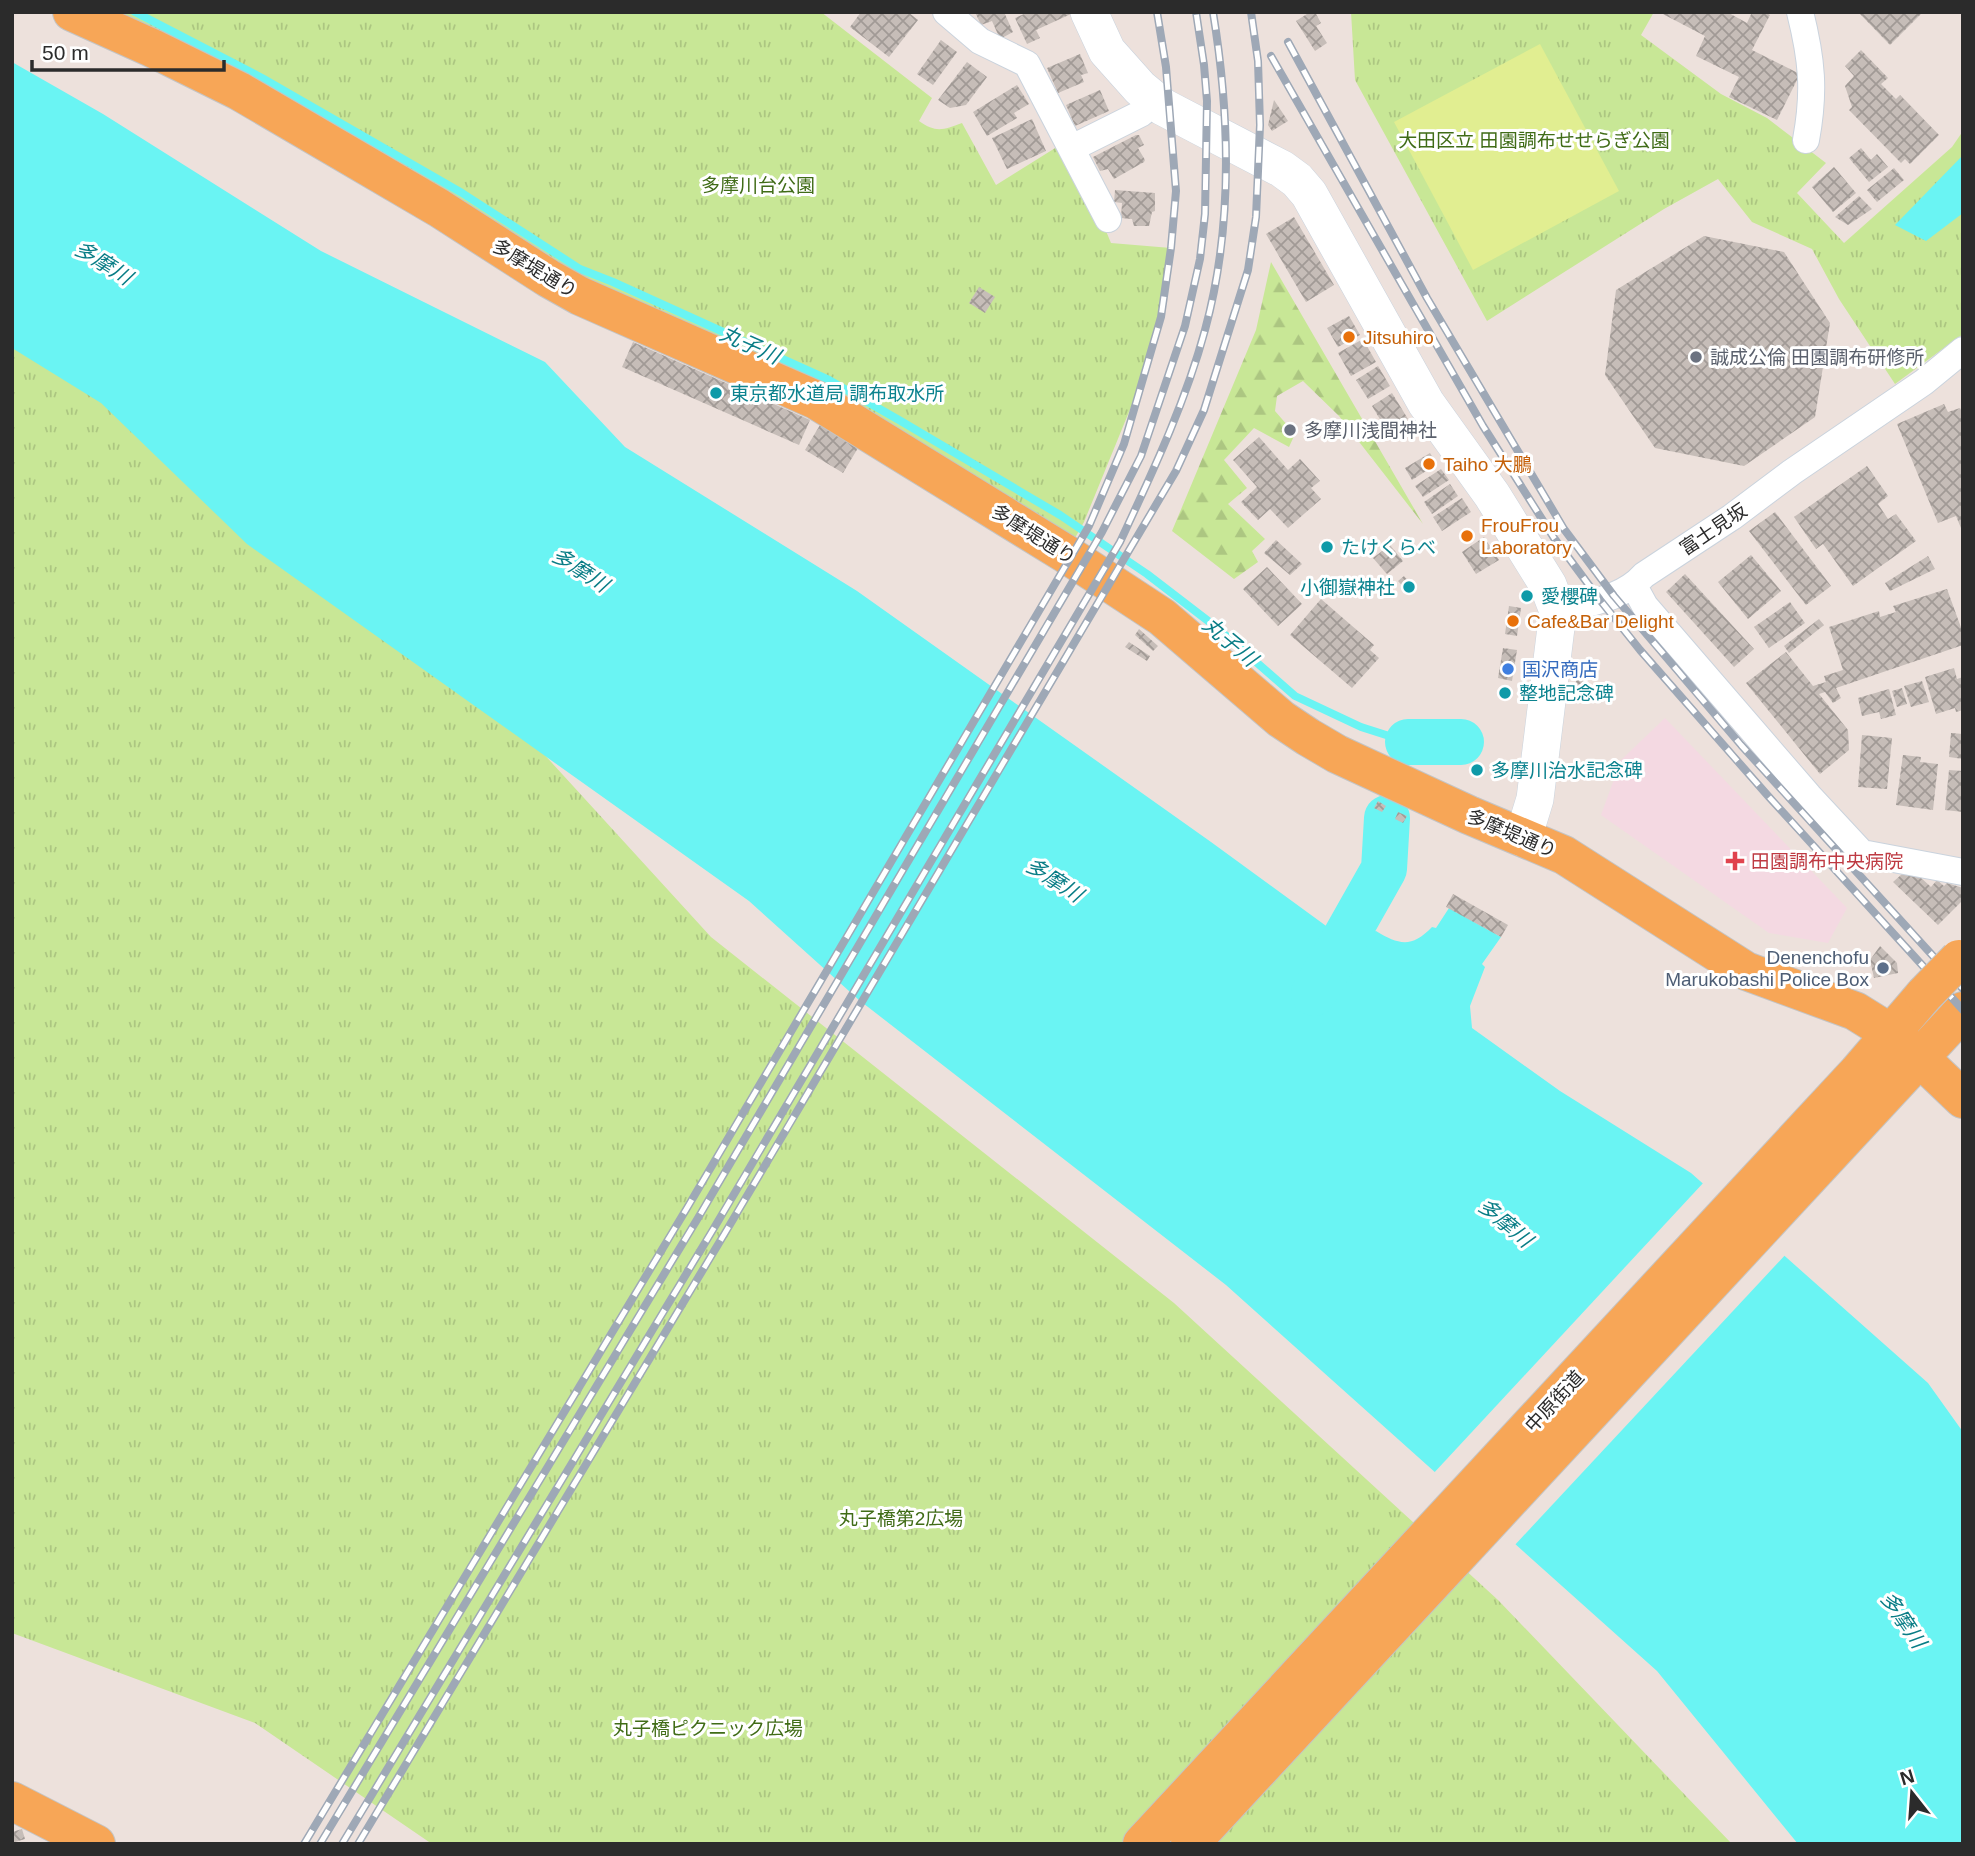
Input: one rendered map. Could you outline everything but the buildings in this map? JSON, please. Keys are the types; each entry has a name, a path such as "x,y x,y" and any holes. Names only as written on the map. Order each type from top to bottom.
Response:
{"main road":[{"name":"多摩堤通り","path":"72,12 239,91 439,208 580,296 816,400 1066,554 1162,617 1281,719 1308,737 1349,760 1578,863 1746,971 1856,1012 1906,1046 1963,1100"},
{"name":"中原街道","path":"1906,1046 1924,995 1961,957"},
{"name":"中原街道","path":"1190,1844 1906,1046 1957,1017"},
{"name":"中原街道","path":"1142,1844 1873,1083"},
{"path":"12,1801 96,1844"}],"street":[{"path":"946,12 980,41 1027,64 1108,219"},
{"path":"1089,12 1107,51 1150,98 1282,169 1297,180 1308,194 1426,403 1492,495 1548,584 1558,611 1535,799 1523,838"},
{"path":"1800,12 1812,73 1811,115 1806,140"},
{"path":"1072,148 1142,113 1150,98"},
{"name":"富士見坂","path":"1558,611 1600,600 1634,586 1644,575 1732,517 1792,472 1924,382 1963,350"},
{"path":"1634,586 1654,617 1862,853 1963,872"}],"shaded area":[{"name":"田園調布中央病院","path":"1665,718 1847,908 1828,943 1769,933 1601,815 1621,760"}],"green space":[{"name":"多摩川台公園","path":"72,12 821,12 932,98 919,121 940,129 962,123 996,185 1068,140 1111,243 1171,248 1151,358 1084,522 1066,554"},
{"name":"大田区立 田園調布せせらぎ公園","path":"1351,12 1654,12 1641,35 1721,94 1767,118 1826,163 1797,193 1844,243 1952,147 1963,131 1963,334 1895,384 1839,299 1812,249 1752,222 1718,179 1664,209 1487,321 1355,80"},
{"path":"1540,44 1619,191 1473,270 1394,122"},
{"path":"1271,262 1423,524 1339,416 1303,381 1277,396 1275,411 1295,434 1289,447 1254,428 1224,460 1247,488 1228,504 1265,539 1252,551 1258,562 1234,579 1172,531 1256,330"},
{"path":"12,332 277,462 711,937 1174,1303 1498,1600 1732,1844 432,1844 255,1723 12,1633"}],"water":[{"name":"多摩川","path":"12,62 103,114 321,251 545,362 625,447 857,591 1344,939 1376,931 1399,941 1412,941 1432,927 1436,928 1449,908 1501,937 1482,964 1485,967 1470,1006 1472,1028 1560,1091 1691,1173 1928,1383 1963,1432 1963,1844 1798,1844 1657,1671 1226,1285 859,1000 749,901 247,544 101,403 12,348"},
{"path":"1963,155 1963,213 1926,241 1895,225"}],"pier":[{"path":"1705,1181 1787,1253 1513,1547 1432,1475"}],"waterway":[{"name":"丸子川","path":"135,12 262,78 462,193 580,269 829,380 899,420 1060,515 1147,574 1216,627 1295,696 1361,727 1408,742 1408,753"},
{"name":"丸子川","path":"1408,742 1461,742"},
{"path":"1314,993 1384,869 1387,818"}],"railway":[{"path":"304,1844 687,1208 1089,526 1124,444 1161,317 1171,248 1176,191 1166,67 1157,12"},
{"path":"320,1844 698,1218 1102,532 1141,456 1185,326 1200,259 1205,214 1207,101 1196,12"},
{"path":"342,1844 714,1228 1120,542 1178,411 1197,358 1214,291 1226,171 1223,91 1213,12"},
{"path":"358,1844 725,1233 1176,471 1204,410 1248,270 1256,217 1260,125 1258,61 1251,12"},
{"path":"1288,42 1427,298 1564,529 1614,596 1741,745 1963,989"},
{"path":"1271,56 1483,426 1554,538 1640,650 1769,797 1963,1010"}],"place":[{"name":"Jitsuhiro","path":"1349,337"},
{"name":"誠成公倫 田園調布研修所","path":"1696,357"},
{"name":"東京都水道局 調布取水所","path":"716,393"},
{"name":"多摩川浅間神社","path":"1290,430"},
{"name":"Taiho 大鵬","path":"1429,464"},
{"name":"FrouFrou Laboratory","path":"1467,536"},
{"name":"たけくらべ","path":"1327,547"},
{"name":"小御嶽神社","path":"1409,587"},
{"name":"愛櫻碑","path":"1527,596"},
{"name":"Cafe&Bar Delight","path":"1513,621"},
{"name":"国沢商店","path":"1508,669"},
{"name":"整地記念碑","path":"1505,693"},
{"name":"多摩川治水記念碑","path":"1477,770"},
{"name":"田園調布中央病院","path":"1735,861"},
{"name":"Denenchofu Marukobashi Police Box","path":"1883,968"}],"park label":[{"name":"丸子橋第2広場","path":"901,1518"},
{"name":"丸子橋ピクニック広場","path":"708,1728"}]}
